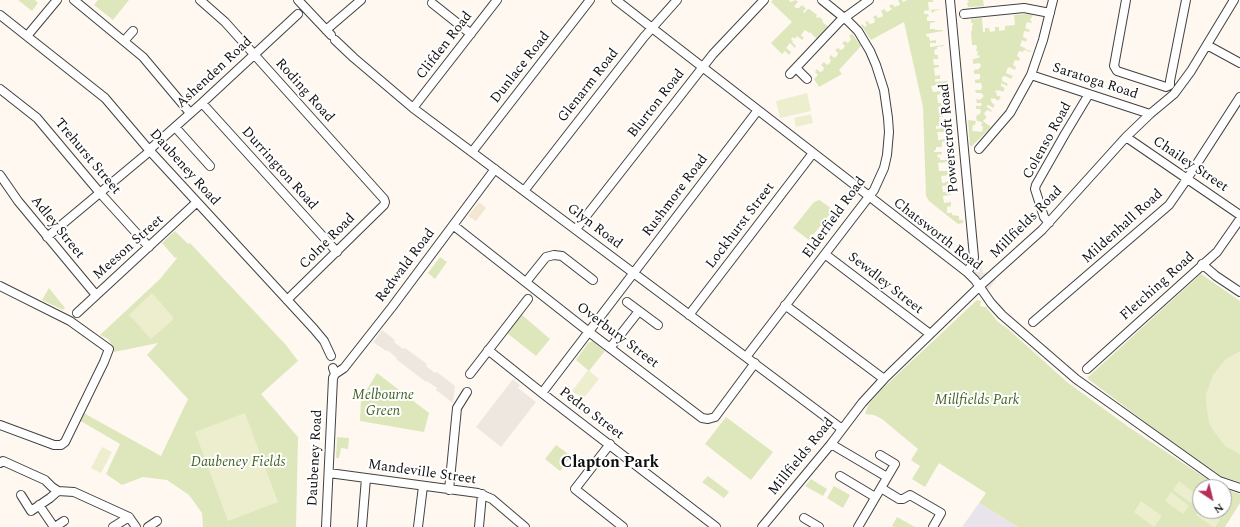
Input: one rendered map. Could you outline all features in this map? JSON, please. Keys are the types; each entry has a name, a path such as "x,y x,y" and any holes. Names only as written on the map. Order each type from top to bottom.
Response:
{"street":[{"path":"27,36 57,0"},
{"path":"74,0 143,57 190,114"},
{"name":"Roding Road","path":"200,0 225,22 384,199 385,202"},
{"name":"Glyn Road","path":"298,0 354,58 413,108 842,429"},
{"path":"331,35 361,0"},
{"name":"Clifden Road","path":"413,108 497,0"},
{"name":"Dunlace Road","path":"472,152 590,0"},
{"name":"Chatsworth Road","path":"616,0 967,272 1002,315 1076,379 1219,481 1240,488"},
{"name":"Glenarm Road","path":"524,191 652,28 677,0"},
{"name":"Blurton Road","path":"576,229 713,54 764,0"},
{"name":"Elderfield Road","path":"746,357 785,305 826,255 874,190 882,175 887,155 889,132 887,112 884,90 876,65 870,51 858,31 822,0"},
{"path":"807,79 793,71 844,18 869,0"},
{"name":"Powerscroft Road","path":"950,0 974,257 973,263 967,272"},
{"path":"979,149 1010,113 1032,75 1053,0"},
{"path":"1126,0 1114,66 1117,71 1164,87 1168,87 1170,81 1186,0"},
{"name":"Millfields Road","path":"762,527 831,444 862,403 884,379 992,275 1042,230 1126,137 1174,94 1191,71 1234,0"},
{"path":"432,3 471,34"},
{"path":"964,14 1024,8 1050,13"},
{"name":"Ashenden Road","path":"47,237 150,151 298,14"},
{"name":"Daubeney Road","path":"0,15 105,98 150,151 324,342 331,356"},
{"path":"124,41 133,31"},
{"path":"1207,45 1240,64"},
{"name":"Saratoga Road","path":"1032,75 1150,114"},
{"name":"Trehurst Street","path":"0,89 37,118 100,193 149,247"},
{"name":"Colenso Road","path":"1049,223 1044,217 1035,189 1036,185 1089,94"},
{"name":"Mildenhall Road","path":"1021,333 1169,205 1240,96"},
{"name":"Durrington Road","path":"202,103 337,252"},
{"name":"Rushmore Road","path":"542,393 758,110"},
{"path":"175,127 210,166"},
{"name":"Chailey Street","path":"1126,137 1240,215"},
{"name":"Lockhurst Street","path":"689,315 813,153"},
{"name":"Redwald Road","path":"334,371 344,368 392,307 495,169"},
{"name":"Adley Street","path":"0,175 18,201 96,295"},
{"name":"Meeson Street","path":"77,313 197,202"},
{"name":"Colne Road","path":"287,300 384,205 385,202"},
{"name":"Fletching Road","path":"1076,379 1217,252 1240,219"},
{"name":"Overbury Street","path":"453,225 589,332 702,418 708,419 715,417 755,364"},
{"path":"526,282 546,257 554,254 562,256 593,280"},
{"name":"Sewdley Street","path":"826,255 930,334"},
{"path":"1202,264 1216,276 1240,292"},
{"path":"0,286 70,320 109,349 65,442 61,445 54,445 0,426"},
{"path":"470,374 528,299"},
{"path":"627,302 658,325"},
{"path":"785,305 884,379"},
{"path":"610,348 639,311"},
{"name":"Pedro Street","path":"488,350 716,527"},
{"name":"Daubeney Road","path":"326,527 334,371"},
{"path":"449,490 457,408 467,392"},
{"path":"610,444 575,489 623,527"},
{"path":"831,444 887,477"},
{"path":"858,527 895,464 880,455"},
{"path":"0,462 3,461 45,480 58,491 74,492 129,517 136,527"},
{"name":"Mandeville Street","path":"329,473 482,494 492,499 525,527"},
{"path":"840,476 875,497"},
{"path":"362,527 366,478"},
{"path":"418,527 423,486"},
{"path":"881,488 899,499 903,499 910,495 941,513 933,527"},
{"path":"21,495 30,511 58,491"},
{"path":"479,527 482,494"},
{"path":"39,505 54,527 64,521"},
{"path":"113,527 129,517"},
{"path":"804,518 819,527"},
{"path":"148,527 157,521"}],"shaded area":[{"path":"479,202 486,208 476,221 468,216"},
{"path":"978,260 981,260 983,273 990,272 996,280 987,291 974,272"},
{"path":"382,330 395,340 394,342 403,349 405,348 427,364 426,366 435,373 437,372 455,386 453,403 436,390 437,388 427,381 426,382 396,359 397,358 387,350 386,351 373,342"},
{"path":"513,379 520,385 518,388 536,402 501,447 476,427"},
{"path":"979,503 1018,527 962,527"}],"green space":[{"path":"18,0 35,0 38,3 32,11"},
{"path":"98,0 129,0 113,20 94,5"},
{"path":"773,0 789,0 790,2 796,0 798,2 794,6 796,8 799,8 802,5 806,9 803,11 804,13 809,9 817,15 816,17 822,19 823,23 828,26 817,39 810,32 809,33 805,30 801,35 804,38 802,40 797,36 795,39 793,37 791,39 796,46 795,48 790,43 786,48 791,52 789,55 785,51 782,54 771,43 792,22 771,2"},
{"path":"898,0 902,0 903,2 907,0 933,0 933,2 928,2 929,10 941,9 932,13 931,10 924,11 924,14 928,14 929,16 927,17 927,21 935,21 930,23 930,29 943,30 926,34 930,41 936,40 936,43 930,43 930,47 944,45 937,47 937,49 934,50 935,55 938,55 938,59 933,59 934,65 939,65 939,67 934,68 935,76 940,75 940,79 935,79 935,82 948,81 948,83 931,86 933,92 940,91 941,94 937,95 938,103 941,103 943,106 938,107 939,113 943,113 943,117 939,117 940,123 945,122 945,124 952,124 936,126 936,129 945,128 945,132 937,132 938,140 946,139 946,141 942,142 942,147 936,147 934,152 942,152 942,154 937,155 938,158 940,157 940,160 947,160 948,162 938,163 939,171 949,171 949,175 941,176 942,183 949,181 950,185 942,186 943,192 950,192 951,195 943,196 944,203 951,202 951,206 947,207 947,213 952,213 952,215 959,216 959,220 963,220 963,223 958,224 929,201 926,196 923,107 904,22 871,40 861,25 862,24 865,27 867,25 865,22 867,21 870,24 874,23 875,20 873,17 876,15 878,18 882,17 883,15 881,11 884,9 887,12 889,11 892,9 889,6 892,4 895,7 898,6 900,4"},
{"path":"967,0 983,0 984,6 968,7 967,3 969,2"},
{"path":"1014,15 1033,15 1030,20 1032,23 1027,22 1025,28 1030,30 1029,32 1024,31 1023,37 1027,39 1026,42 1022,40 1020,46 1031,52 1024,50 1023,52 1019,51 1017,56 1020,58 1019,61 1015,60 1013,65 1016,67 1015,70 1009,67 1007,69 1006,73 1013,76 1011,79 1005,76 1002,77 1002,81 1008,84 1007,86 1001,83 1001,86 1005,88 1003,92 996,90 996,95 1001,97 998,101 994,98 990,100 995,105 993,108 989,105 986,106 992,111 986,111 984,114 987,117 983,121 991,127 972,146 970,146 968,120 976,121 975,125 973,125 973,131 982,132 982,122 977,121 976,117 981,111 980,109 976,109 976,106 981,106 982,104 977,103 976,99 980,100 984,96 981,93 976,93 975,90 981,90 982,87 981,83 975,83 975,80 980,79 980,74 974,74 974,70 979,69 981,65 979,63 973,64 973,59 980,57 979,55 977,56 978,51 976,51 976,45 972,45 971,32 973,23 971,23 971,19 982,18 983,32 985,32 985,28 989,28 990,32 995,31 995,27 999,27 999,31 1005,30 1005,26 1015,25"},
{"path":"851,32 861,46 839,70 842,74 819,87 814,79 818,75 815,72 817,69 820,72 823,71 824,68 821,65 824,62 827,65 830,63 831,60 829,58 831,55 834,58 837,56 838,53 835,50 838,48 841,50 843,49 845,46 842,43 845,41 848,43 851,39 849,36 852,34"},
{"path":"807,93 811,111 780,118 776,101"},
{"path":"811,114 813,123 796,127 794,118"},
{"path":"819,200 833,210 809,240 793,228 814,202"},
{"name":"Daubeney Fields","path":"175,231 188,244 190,243 286,345 298,361 261,394 298,437 296,527 203,527 202,513 189,495 167,480 143,477 122,485 106,474 120,444 79,420 82,412 161,456 188,399 147,355 158,343 114,352 114,348 108,339 100,335 160,279 177,258 175,258 162,243"},
{"path":"440,257 447,262 435,279 428,273"},
{"path":"1201,274 1240,301 1240,482 1222,477 1153,428 1087,378"},
{"path":"49,288 65,308 63,310 42,300"},
{"path":"152,293 173,317 173,320 151,339 129,315"},
{"name":"Millfields Park","path":"977,300 981,301 980,306 986,307 998,322 1008,329 1067,382 1130,428 1207,479 1192,479 1192,519 1230,519 1225,527 1018,527 979,503 986,493 939,463 925,487 912,479 920,466 911,460 918,449 882,419 874,415 865,414 869,404 883,388"},
{"path":"521,314 550,339 536,356 507,333"},
{"path":"593,341 605,351 589,371 576,360 588,343"},
{"path":"1240,351 1240,454 1225,446 1213,430 1209,422 1206,394 1213,375 1219,367 1226,359"},
{"path":"588,370 599,379 583,399 572,391"},
{"name":"Melbourne Green","path":"377,373 429,413 424,432 360,421 361,399"},
{"path":"245,413 278,502 228,521 195,432"},
{"path":"726,417 773,452 751,480 705,444"},
{"path":"337,437 349,438 348,449 341,448 339,458 336,458"},
{"path":"556,445 571,456 560,471 545,459"},
{"path":"102,447 112,452 101,473 91,468"},
{"path":"708,476 729,492 724,498 702,482"},
{"path":"811,479 827,489 823,496 805,486"},
{"path":"1179,481 1192,491 1192,502 1191,503 1173,490"},
{"path":"834,486 850,495 843,508 827,498"},
{"path":"1171,492 1189,506 1183,514 1165,501"},
{"name":"Millfields Park","path":"1232,492 1240,494 1240,503 1232,516"},
{"path":"1141,501 1162,516 1154,527 1134,512"},
{"path":"897,517 915,527 892,526"},
{"path":"1202,519 1220,520 1215,527"}],"district":[{"name":"Clapton Park","path":"610,464"}]}
